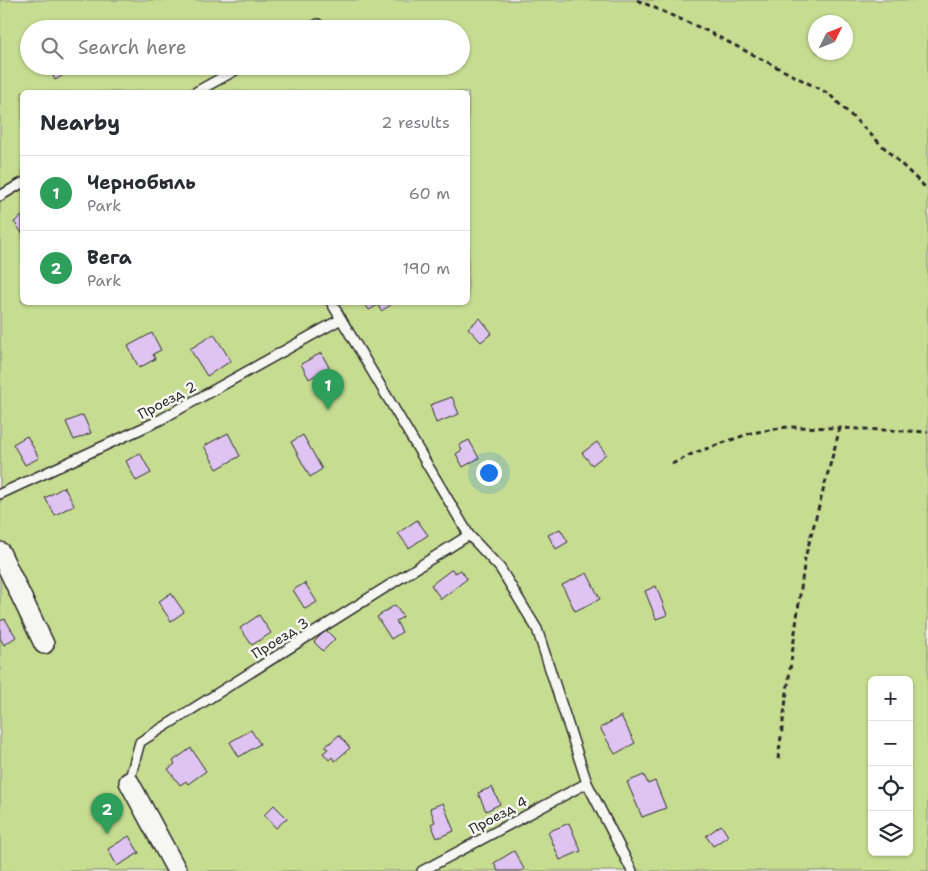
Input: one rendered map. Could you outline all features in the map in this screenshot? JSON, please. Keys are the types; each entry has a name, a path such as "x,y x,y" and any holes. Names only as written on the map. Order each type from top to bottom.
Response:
{"street":[{"path":"0,552 44,644"},
{"path":"129,782 177,871"}],"lane":[{"path":"204,90 228,75"},
{"path":"0,196 20,184"},
{"path":"333,305 469,535 500,568 537,630 587,783 632,871"},
{"name":"Проезд 2","path":"0,494 158,421 341,319"},
{"name":"Проезд 3","path":"129,782 140,742 469,535"},
{"name":"Проезд 4","path":"422,871 587,783"}],"path":[{"path":"637,0 705,30 829,94 928,190"},
{"path":"672,464 694,453 750,433 787,427 928,432"},
{"path":"778,760 805,558 840,428"}],"green space":[{"path":"0,0 928,0 928,871 0,871"}],"building":[{"path":"52,75 64,75 55,80"},
{"path":"20,218 20,230 14,222"},
{"path":"366,305 378,305 369,310"},
{"path":"378,305 391,305 381,311"},
{"path":"480,318 492,333 481,342 468,328"},
{"path":"152,333 161,350 153,354 155,359 139,368 128,346"},
{"path":"214,334 231,361 207,376 190,349"},
{"path":"321,353 329,367 309,379 301,364"},
{"path":"452,397 459,414 436,423 430,405"},
{"path":"83,415 91,433 74,440 66,422"},
{"path":"228,433 240,456 217,469 204,446"},
{"path":"303,435 322,469 310,477 291,442"},
{"path":"27,436 39,458 25,465 13,444"},
{"path":"469,440 479,458 463,467 456,454 462,450 459,445"},
{"path":"597,442 606,454 592,465 582,453"},
{"path":"140,453 151,473 136,481 126,461"},
{"path":"64,487 74,505 55,515 45,498"},
{"path":"417,520 428,535 409,548 398,533"},
{"path":"560,529 568,542 556,549 548,535"},
{"path":"452,569 455,573 461,570 467,579 441,599 431,585"},
{"path":"587,573 600,599 575,611 562,585"},
{"path":"305,583 317,602 305,609 293,590"},
{"path":"656,586 667,615 656,619 645,591"},
{"path":"171,593 184,612 171,621 158,602"},
{"path":"395,605 403,617 396,621 402,632 391,639 377,617"},
{"path":"259,615 271,633 252,645 240,628"},
{"path":"5,619 16,637 4,645 0,638 0,621"},
{"path":"326,630 335,639 323,651 314,642"},
{"path":"621,716 635,743 615,754 600,728"},
{"path":"251,730 260,744 239,757 230,742"},
{"path":"339,735 350,748 335,761 332,757 329,760 323,753 328,749 325,747"},
{"path":"191,748 206,771 188,784 186,781 180,785 168,769 175,764 173,761"},
{"path":"644,775 648,784 655,781 666,808 642,817 627,782"},
{"path":"492,787 500,804 486,811 478,793"},
{"path":"443,803 454,831 437,838 431,824 435,822 430,808"},
{"path":"274,805 287,818 276,828 264,815"},
{"path":"569,823 581,851 560,860 548,832"},
{"path":"721,825 728,836 713,846 706,836"},
{"path":"129,836 139,853 117,866 108,849"},
{"path":"514,851 524,869 520,871 498,871 494,863"}],"place":[{"name":"Чернобыль","path":"328,410"},
{"name":"Вега","path":"107,834"}]}
